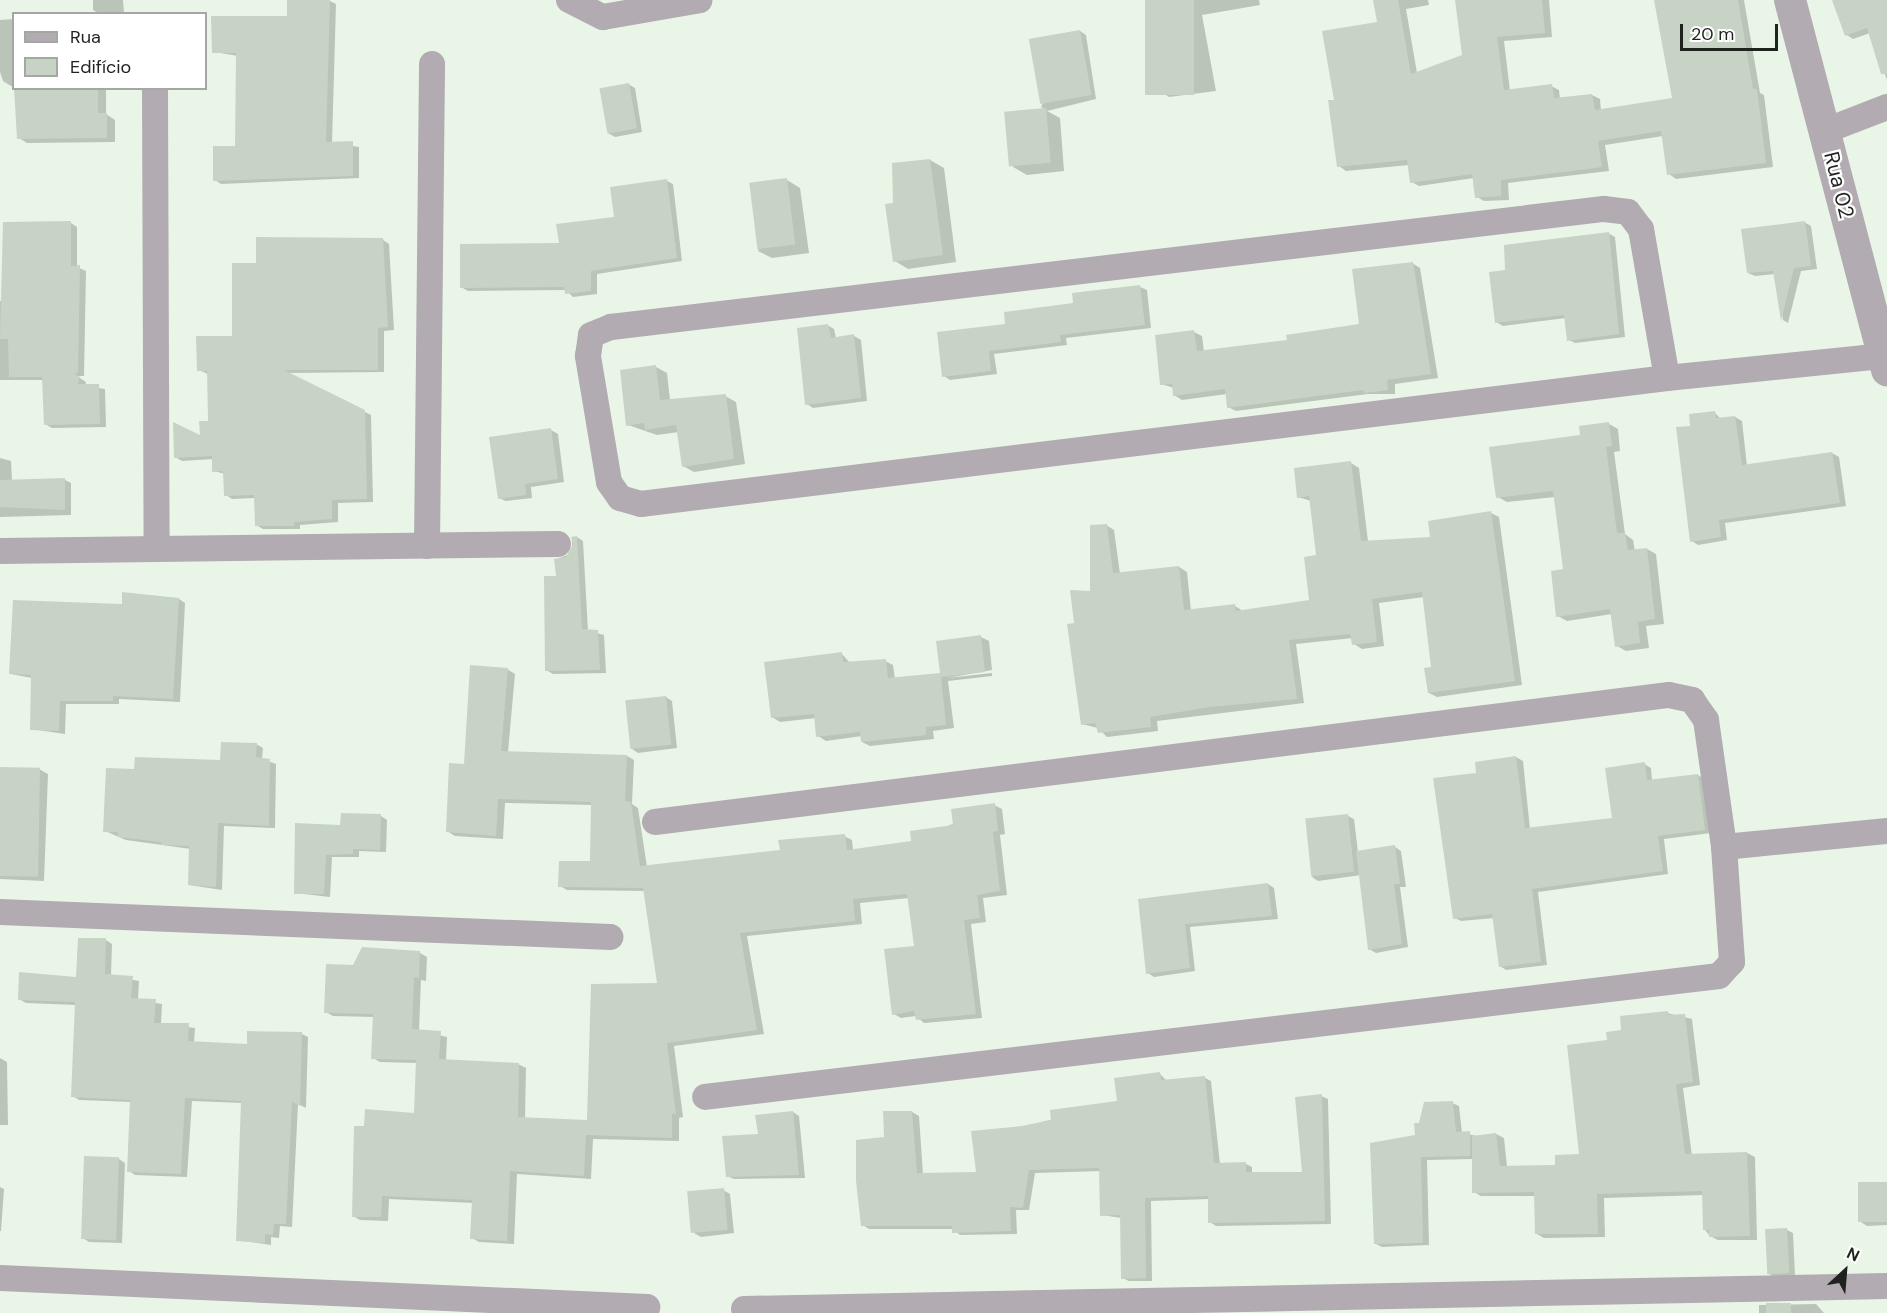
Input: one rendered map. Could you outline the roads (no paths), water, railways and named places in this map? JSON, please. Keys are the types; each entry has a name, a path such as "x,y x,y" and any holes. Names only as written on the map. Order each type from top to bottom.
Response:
{"street":[{"path":"568,0 603,17 700,0"},
{"name":"Rua 02","path":"1790,0 1885,363"},
{"path":"427,546 432,64"},
{"path":"155,90 158,549"},
{"path":"1825,131 1887,107"},
{"path":"1666,378 1641,229 1628,212 1604,208 611,327 591,335 588,356 609,482 620,498 641,504 1666,378 1885,363"},
{"path":"0,551 558,544"},
{"path":"655,822 1669,695 1692,700 1706,720 1724,847 1732,962 1719,976 705,1097"},
{"path":"1724,847 1887,831"},
{"path":"0,912 610,937"},
{"path":"0,1278 647,1307"},
{"path":"744,1309 1887,1286"}]}
